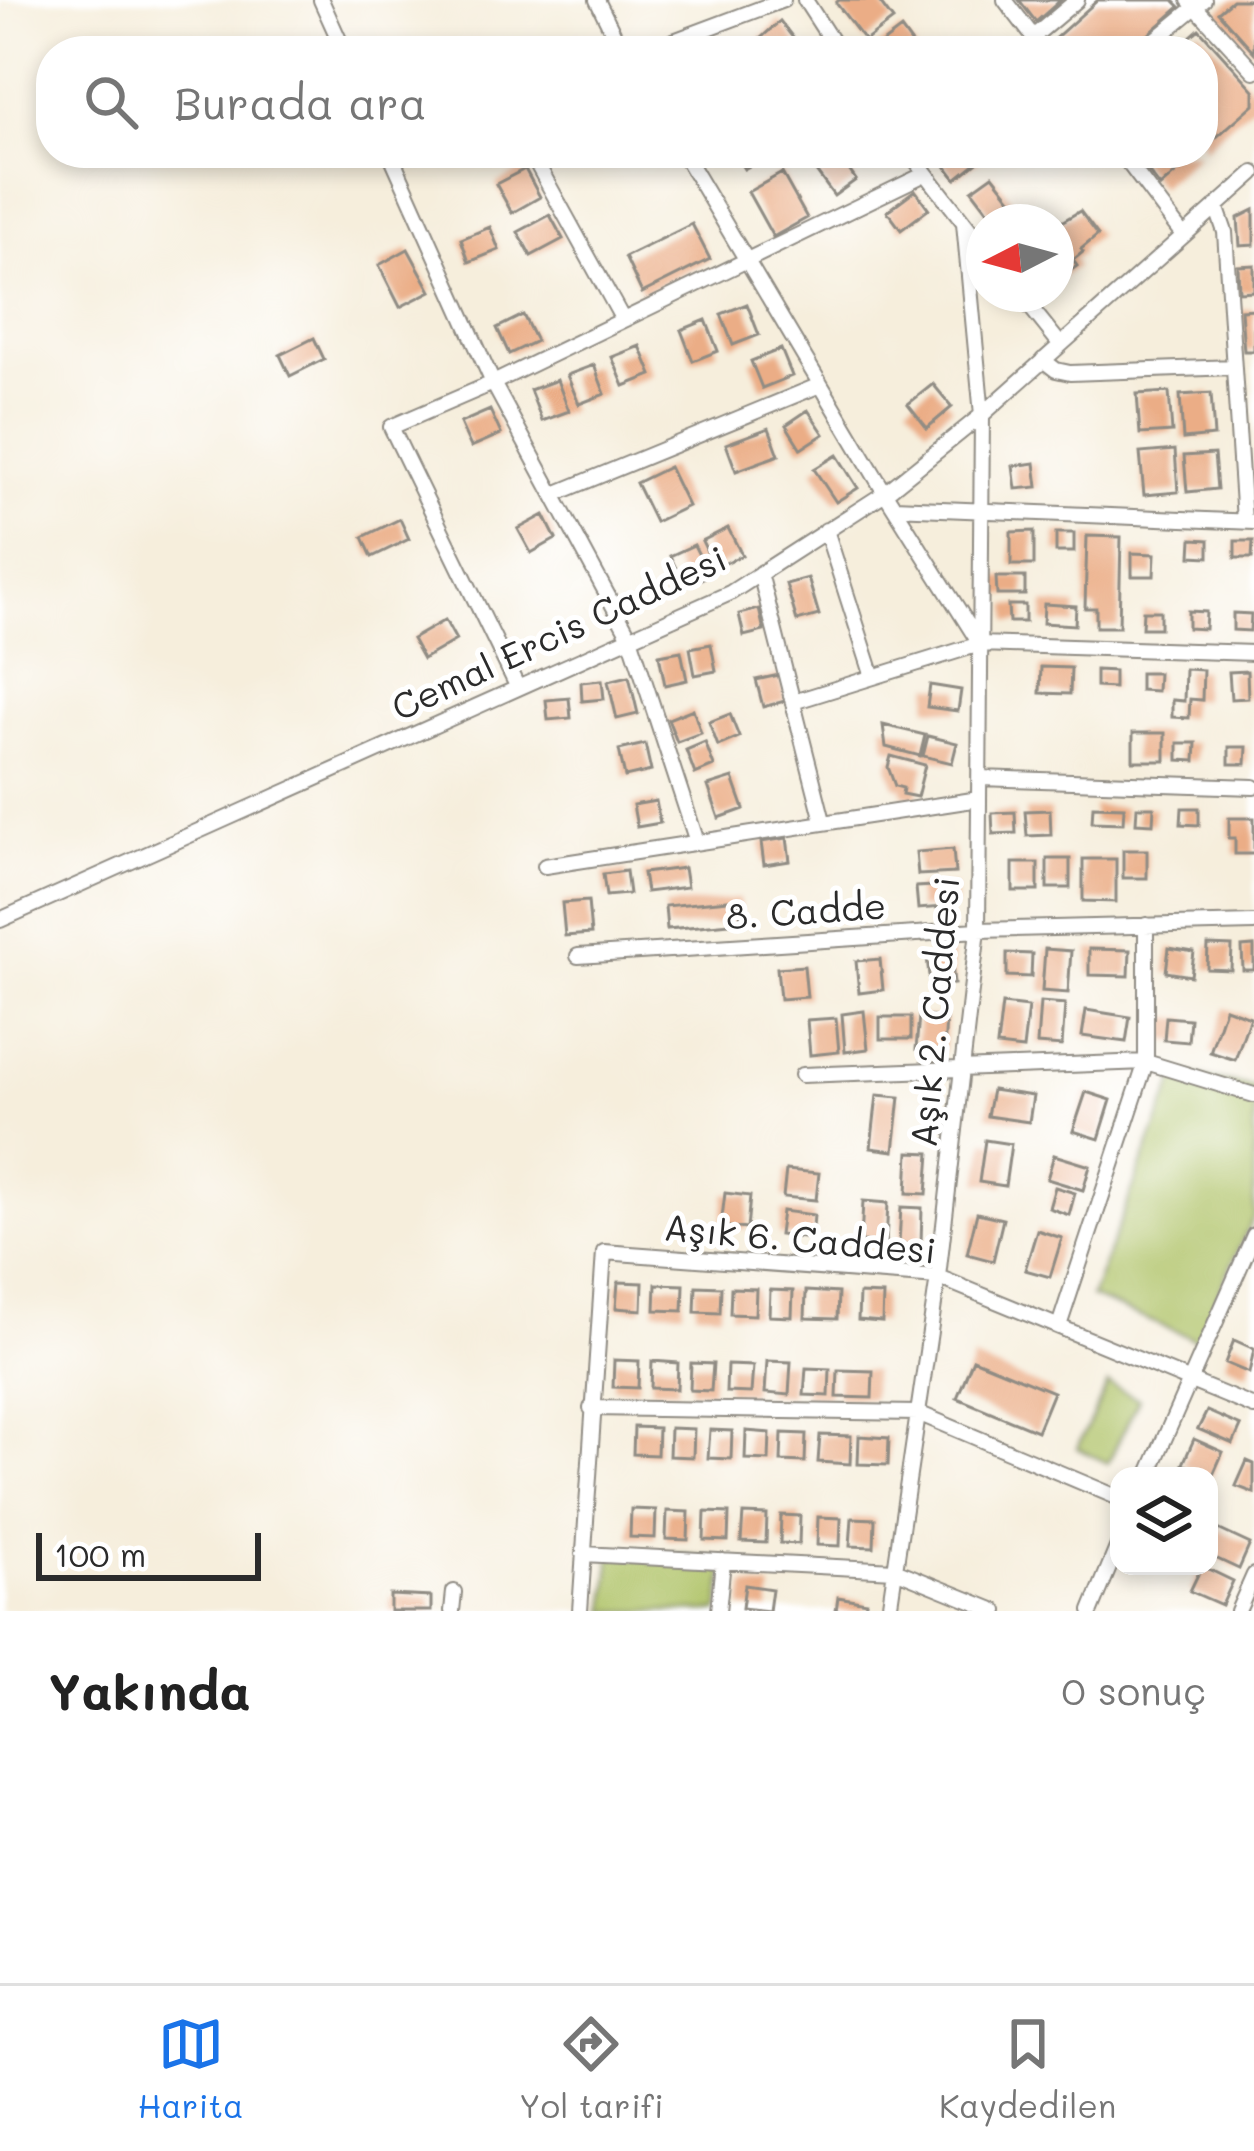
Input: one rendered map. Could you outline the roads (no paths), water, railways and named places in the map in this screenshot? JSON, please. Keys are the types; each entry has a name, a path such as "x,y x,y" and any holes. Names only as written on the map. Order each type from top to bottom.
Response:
{"street":[{"path":"321,0 337,36"},
{"path":"598,0 615,36"},
{"path":"687,36 783,0"},
{"path":"805,0 828,36"},
{"path":"1005,0 1032,36"},
{"path":"1034,36 1077,0"},
{"path":"1159,36 1196,2 1254,71"},
{"path":"397,168 493,383 630,637 697,842"},
{"path":"539,168 622,320"},
{"path":"692,168 884,493 980,644"},
{"path":"921,168 966,226"},
{"path":"1133,168 1184,235"},
{"name":"Cemal Ercis Caddesi","path":"0,920 730,592 884,493 982,415 1254,173"},
{"path":"517,686 391,427 493,383 925,174"},
{"path":"893,507 1249,521 1225,232 1216,206"},
{"name":"Aşık 2. Caddesi","path":"889,1611 938,1276 978,930 982,415 964,223"},
{"path":"1034,312 1060,344"},
{"path":"1043,359 1070,374 1234,367"},
{"path":"555,494 820,385"},
{"path":"826,530 873,677"},
{"path":"760,573 823,820"},
{"path":"793,702 980,644 1254,653"},
{"path":"980,778 1254,787"},
{"path":"545,866 979,799"},
{"name":"8. Cadde","path":"578,956 978,930 1254,923"},
{"path":"1059,1326 1146,1062 1146,925"},
{"path":"802,1075 1146,1062 1254,1095"},
{"path":"1152,1467 1254,1235"},
{"name":"Aşık 6. Caddesi","path":"591,1408 604,1252 938,1276 1254,1407"},
{"path":"580,1611 591,1408 918,1413 1110,1494"},
{"path":"583,1554 895,1570 996,1611"},
{"path":"718,1611 723,1561"},
{"path":"1091,1611 1110,1566"},
{"path":"1238,1611 1254,1575"},
{"path":"452,1611 454,1592"}]}
